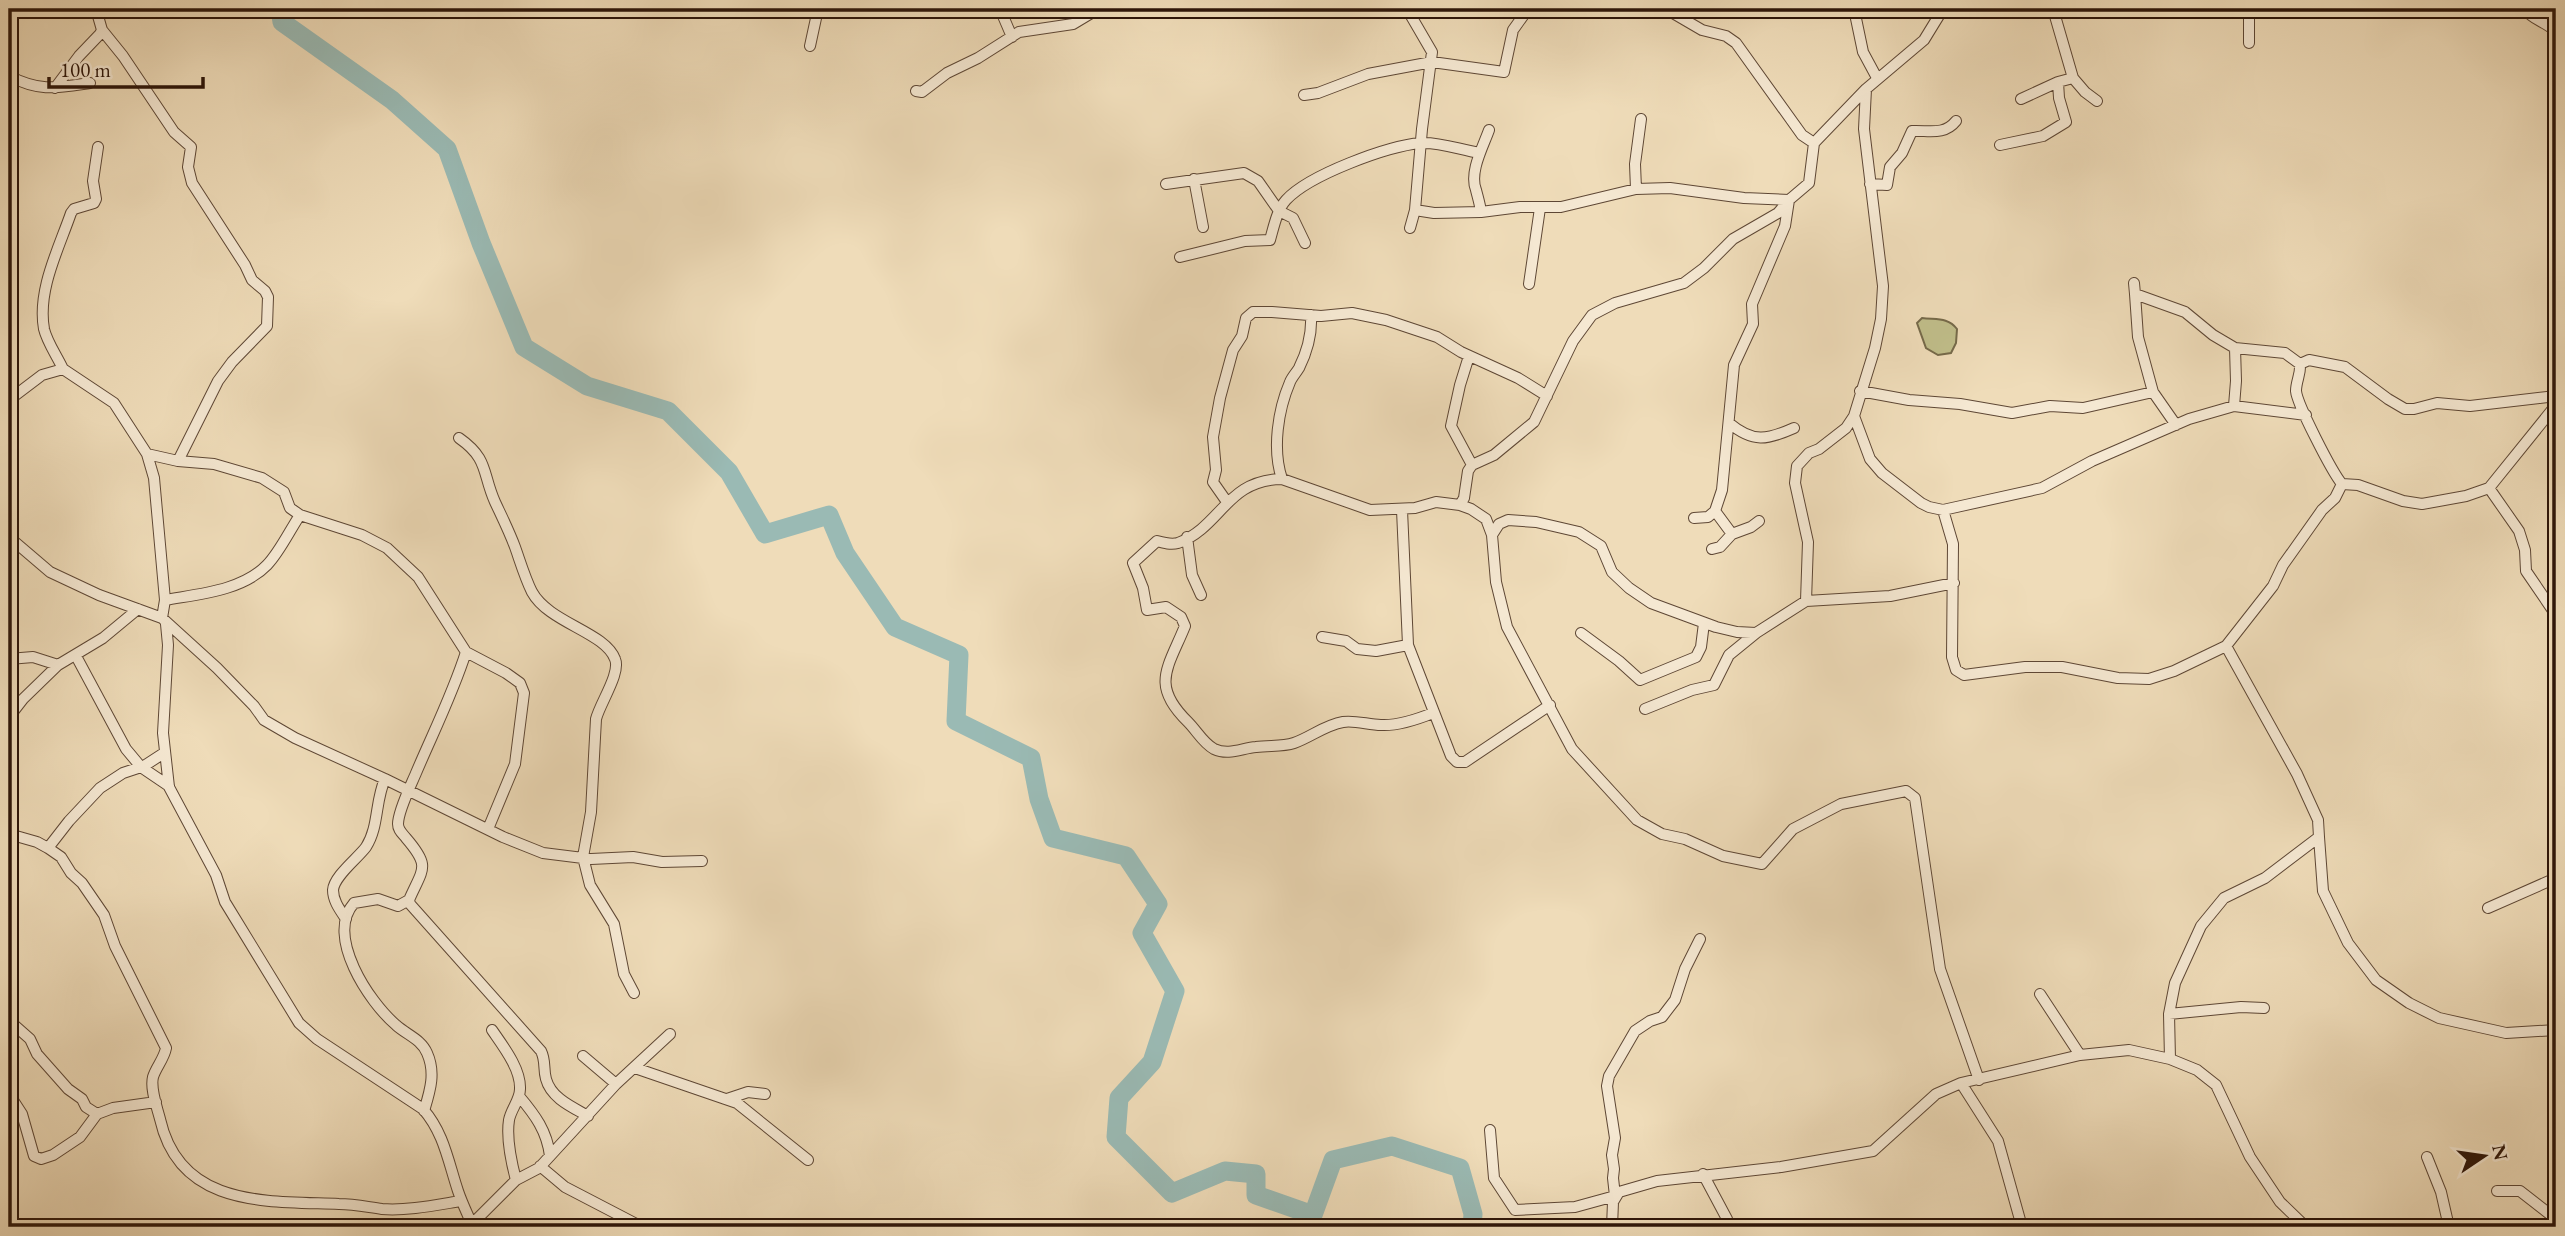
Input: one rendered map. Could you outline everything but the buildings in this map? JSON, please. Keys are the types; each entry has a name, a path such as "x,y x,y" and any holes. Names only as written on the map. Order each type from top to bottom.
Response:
{"street":[{"path":"96,9 102,30 123,56 174,132 191,147 188,167 192,183 246,265 249,276 268,297 267,326 232,362 218,381 178,461"},
{"path":"810,46 818,9"},
{"path":"999,9 1012,37"},
{"path":"916,91 922,92 947,73 978,58 1019,32 1073,24 1098,9"},
{"path":"1407,9 1430,48 1432,62 1416,178 1415,210 1410,228"},
{"path":"1304,95 1318,93 1368,74 1432,62 1504,72 1513,30 1528,9"},
{"path":"1666,9 1702,30 1726,36 1736,43 1801,135 1814,143"},
{"path":"1854,9 1863,52 1877,78"},
{"path":"1460,505 1464,498 1468,471 1472,465 1494,455 1534,422 1573,341 1592,315 1615,303 1684,283 1704,268 1733,239 1778,213 1809,183 1814,143 1877,78 1924,40 1943,9"},
{"path":"2053,9 2073,78 2097,101"},
{"path":"2249,9 2249,43"},
{"path":"2525,9 2556,32"},
{"path":"55,88 63,74 102,30"},
{"path":"9,76 27,85 44,89 90,83"},
{"path":"2021,99 2073,78"},
{"path":"2000,145 2043,136 2066,122 2058,82"},
{"path":"1806,601 1808,542 1795,483 1797,467 1802,458 1819,449 1846,428 1854,416 1881,319 1882,286 1864,130 1866,89"},
{"path":"1636,189 1634,164 1641,119"},
{"path":"1870,184 1887,185 1890,167 1902,153 1912,131 1935,133 1952,127 1956,121"},
{"path":"1481,212 1479,195 1475,190 1475,175 1489,130"},
{"path":"1180,257 1245,242 1270,240 1279,211 1285,201 1297,191 1321,176 1385,151 1422,143 1480,153"},
{"path":"98,148 93,181 96,199 94,203 80,205 71,213 44,298 44,331 63,369 114,403 147,454 154,478 168,645 164,687 164,753 169,787 216,875 225,902 299,1023 317,1039 424,1111 436,1125 472,1225 516,1180 541,1166 616,1084 670,1034"},
{"path":"1166,184 1244,173 1252,175 1279,211 1298,223 1305,243"},
{"path":"1194,180 1203,227"},
{"path":"1415,210 1434,213 1562,207 1636,189 1671,188 1744,198 1789,200"},
{"path":"1694,518 1708,517 1715,511 1722,490 1734,365 1753,324 1752,304 1785,226 1789,200"},
{"path":"1529,284 1540,208"},
{"path":"2176,425 2153,392 2138,337 2134,289 2166,307 2185,312 2213,335 2235,348 2285,353 2301,364"},
{"path":"1227,502 1213,482 1216,470 1214,425 1233,353 1242,335 1246,318 1253,312 1331,316 1352,313 1386,320 1430,334 1469,356 1510,373 1547,396"},
{"path":"1282,479 1277,457 1282,409 1290,381 1308,344 1312,327 1311,315"},
{"path":"2234,406 2235,348"},
{"path":"1469,356 1451,426 1472,465"},
{"path":"2301,364 2309,360 2346,367 2405,409 2437,402 2470,406 2556,396"},
{"path":"2301,364 2296,393 2332,472 2342,484 2358,485 2403,501 2422,504 2466,496 2489,488 2556,405"},
{"path":"9,400 42,375 63,369"},
{"path":"1860,391 1909,400 2012,412 2050,406 2083,408 2153,392"},
{"path":"1854,416 1870,459 1882,473 1921,503 1943,510 2042,488 2092,461 2176,425 2234,406 2306,415"},
{"path":"1729,423 1742,434 1755,439 1794,428"},
{"path":"459,438 471,446 482,461 495,502 533,593 548,610 601,643 614,655 617,664 596,719 591,812 583,857 590,885 614,924 624,974 634,993"},
{"path":"147,454 178,461 214,464 262,478 284,492 290,508 300,515 379,542 418,577 466,652 520,683 524,693 515,764 488,830"},
{"path":"1433,713 1419,719 1384,726 1345,722 1316,731 1295,743 1260,746 1234,752 1213,748 1166,696 1166,676 1185,626 1184,621 1166,607 1147,610 1143,588 1133,564 1157,541 1171,544 1187,537 1209,521 1227,502 1258,481 1282,479 1370,510 1402,510 1436,502 1471,509 1486,519 1492,535 1496,582 1504,617 1550,705 1565,740 1629,813 1662,834 1685,839 1731,858 1762,864 1793,829 1840,804 1906,791 1915,798 1940,969 1979,1080"},
{"path":"1943,510 1953,544 1952,657 1956,670 1964,675 2025,667 2062,667 2118,678 2149,679 2174,671 2227,646 2273,586 2283,565 2322,510 2335,498 2342,484"},
{"path":"2489,488 2519,531 2525,550 2526,571 2556,615"},
{"path":"1402,510 1408,645 1451,756 1457,762 1465,762 1550,705"},
{"path":"1715,511 1732,534"},
{"path":"165,600 227,589 258,572 269,563 300,515"},
{"path":"1492,535 1499,524 1508,520 1536,522 1579,532 1601,546 1612,572 1651,603 1704,623 1737,632 1756,633"},
{"path":"1712,549 1720,547 1732,534 1759,521"},
{"path":"9,537 50,572 164,621 217,668 264,720 295,738 488,830 543,853 583,857 633,857 662,862 702,861"},
{"path":"1187,537 1192,575 1201,595"},
{"path":"1645,709 1692,690 1714,685 1729,655 1756,633 1806,601 1890,596 1954,583"},
{"path":"9,717 23,699 58,665 103,638 138,609"},
{"path":"1581,633 1640,680 1696,657 1701,648 1704,623"},
{"path":"1322,637 1346,640 1357,649 1376,651 1408,645"},
{"path":"2227,646 2297,774 2318,820 2323,891 2348,943 2376,980 2409,1003 2439,1018 2506,1033 2556,1030"},
{"path":"424,1111 433,1070 428,1055 423,1045 396,1025 378,1005 356,971 347,952 346,919 348,909 354,903 378,899 398,906 409,900 422,873 423,864 419,854 398,825 408,790 466,652"},
{"path":"76,656 126,749 141,768 169,787"},
{"path":"9,659 33,657 58,665"},
{"path":"48,848 100,788 123,773 141,768 164,753"},
{"path":"346,919 337,905 333,890 366,847 376,819 377,799 385,779"},
{"path":"9,834 37,842 61,857 104,915 115,946 166,1048 165,1056 153,1078 156,1101 164,1135 186,1171 200,1181 241,1198 353,1204 384,1209 438,1205 461,1200"},
{"path":"2170,1059 2169,1014 2175,983 2201,926 2224,898 2265,878 2319,837"},
{"path":"2488,908 2556,878"},
{"path":"409,900 541,1051 545,1059 547,1082 561,1100 588,1116"},
{"path":"1612,1227 1615,1196 1612,1178 1615,1169 1612,1156 1615,1138 1607,1086 1609,1076 1636,1031 1661,1017 1675,1000 1685,969 1700,939"},
{"path":"2040,994 2080,1055"},
{"path":"2169,1014 2241,1007 2264,1008"},
{"path":"9,1026 13,1024 30,1040 37,1054 68,1089 82,1098 86,1107 97,1114"},
{"path":"492,1030 519,1081 519,1096 509,1121 510,1154 516,1180"},
{"path":"1490,1130 1494,1178 1515,1210 1575,1207 1657,1181 1703,1174 1724,1175 1873,1151 1936,1094 1961,1083 2080,1055 2129,1050 2170,1059 2197,1070 2216,1085 2250,1157 2280,1202 2306,1227"},
{"path":"583,1056 616,1084"},
{"path":"635,1068 727,1099 752,1114 808,1160"},
{"path":"1961,1083 1998,1141 2022,1227"},
{"path":"727,1099 748,1092 765,1094"},
{"path":"9,1094 22,1114 34,1156 37,1158 47,1158 73,1142 97,1114 113,1108 156,1101"},
{"path":"519,1096 542,1127 548,1140 550,1156"},
{"path":"2427,1157 2441,1192 2449,1227"},
{"path":"541,1166 565,1187 642,1227"},
{"path":"1703,1174 1727,1219 1728,1227"},
{"path":"2497,1191 2520,1191 2556,1219"}],"shaded area":[{"path":"1922,318 1946,321 1957,329 1956,343 1951,353 1938,355 1926,348 1917,323"}],"waterway":[{"path":"280,9 282,22 392,100 447,149 481,243 524,347 587,386 668,411 729,472 765,534 829,515 845,553 895,627 959,655 956,721 1031,758 1039,799 1053,838 1126,856 1158,904 1142,933 1175,991 1152,1062 1119,1098 1116,1137 1172,1193 1225,1171 1256,1174 1256,1195 1313,1215 1333,1160 1392,1146 1460,1168 1473,1214 1472,1227"}]}
